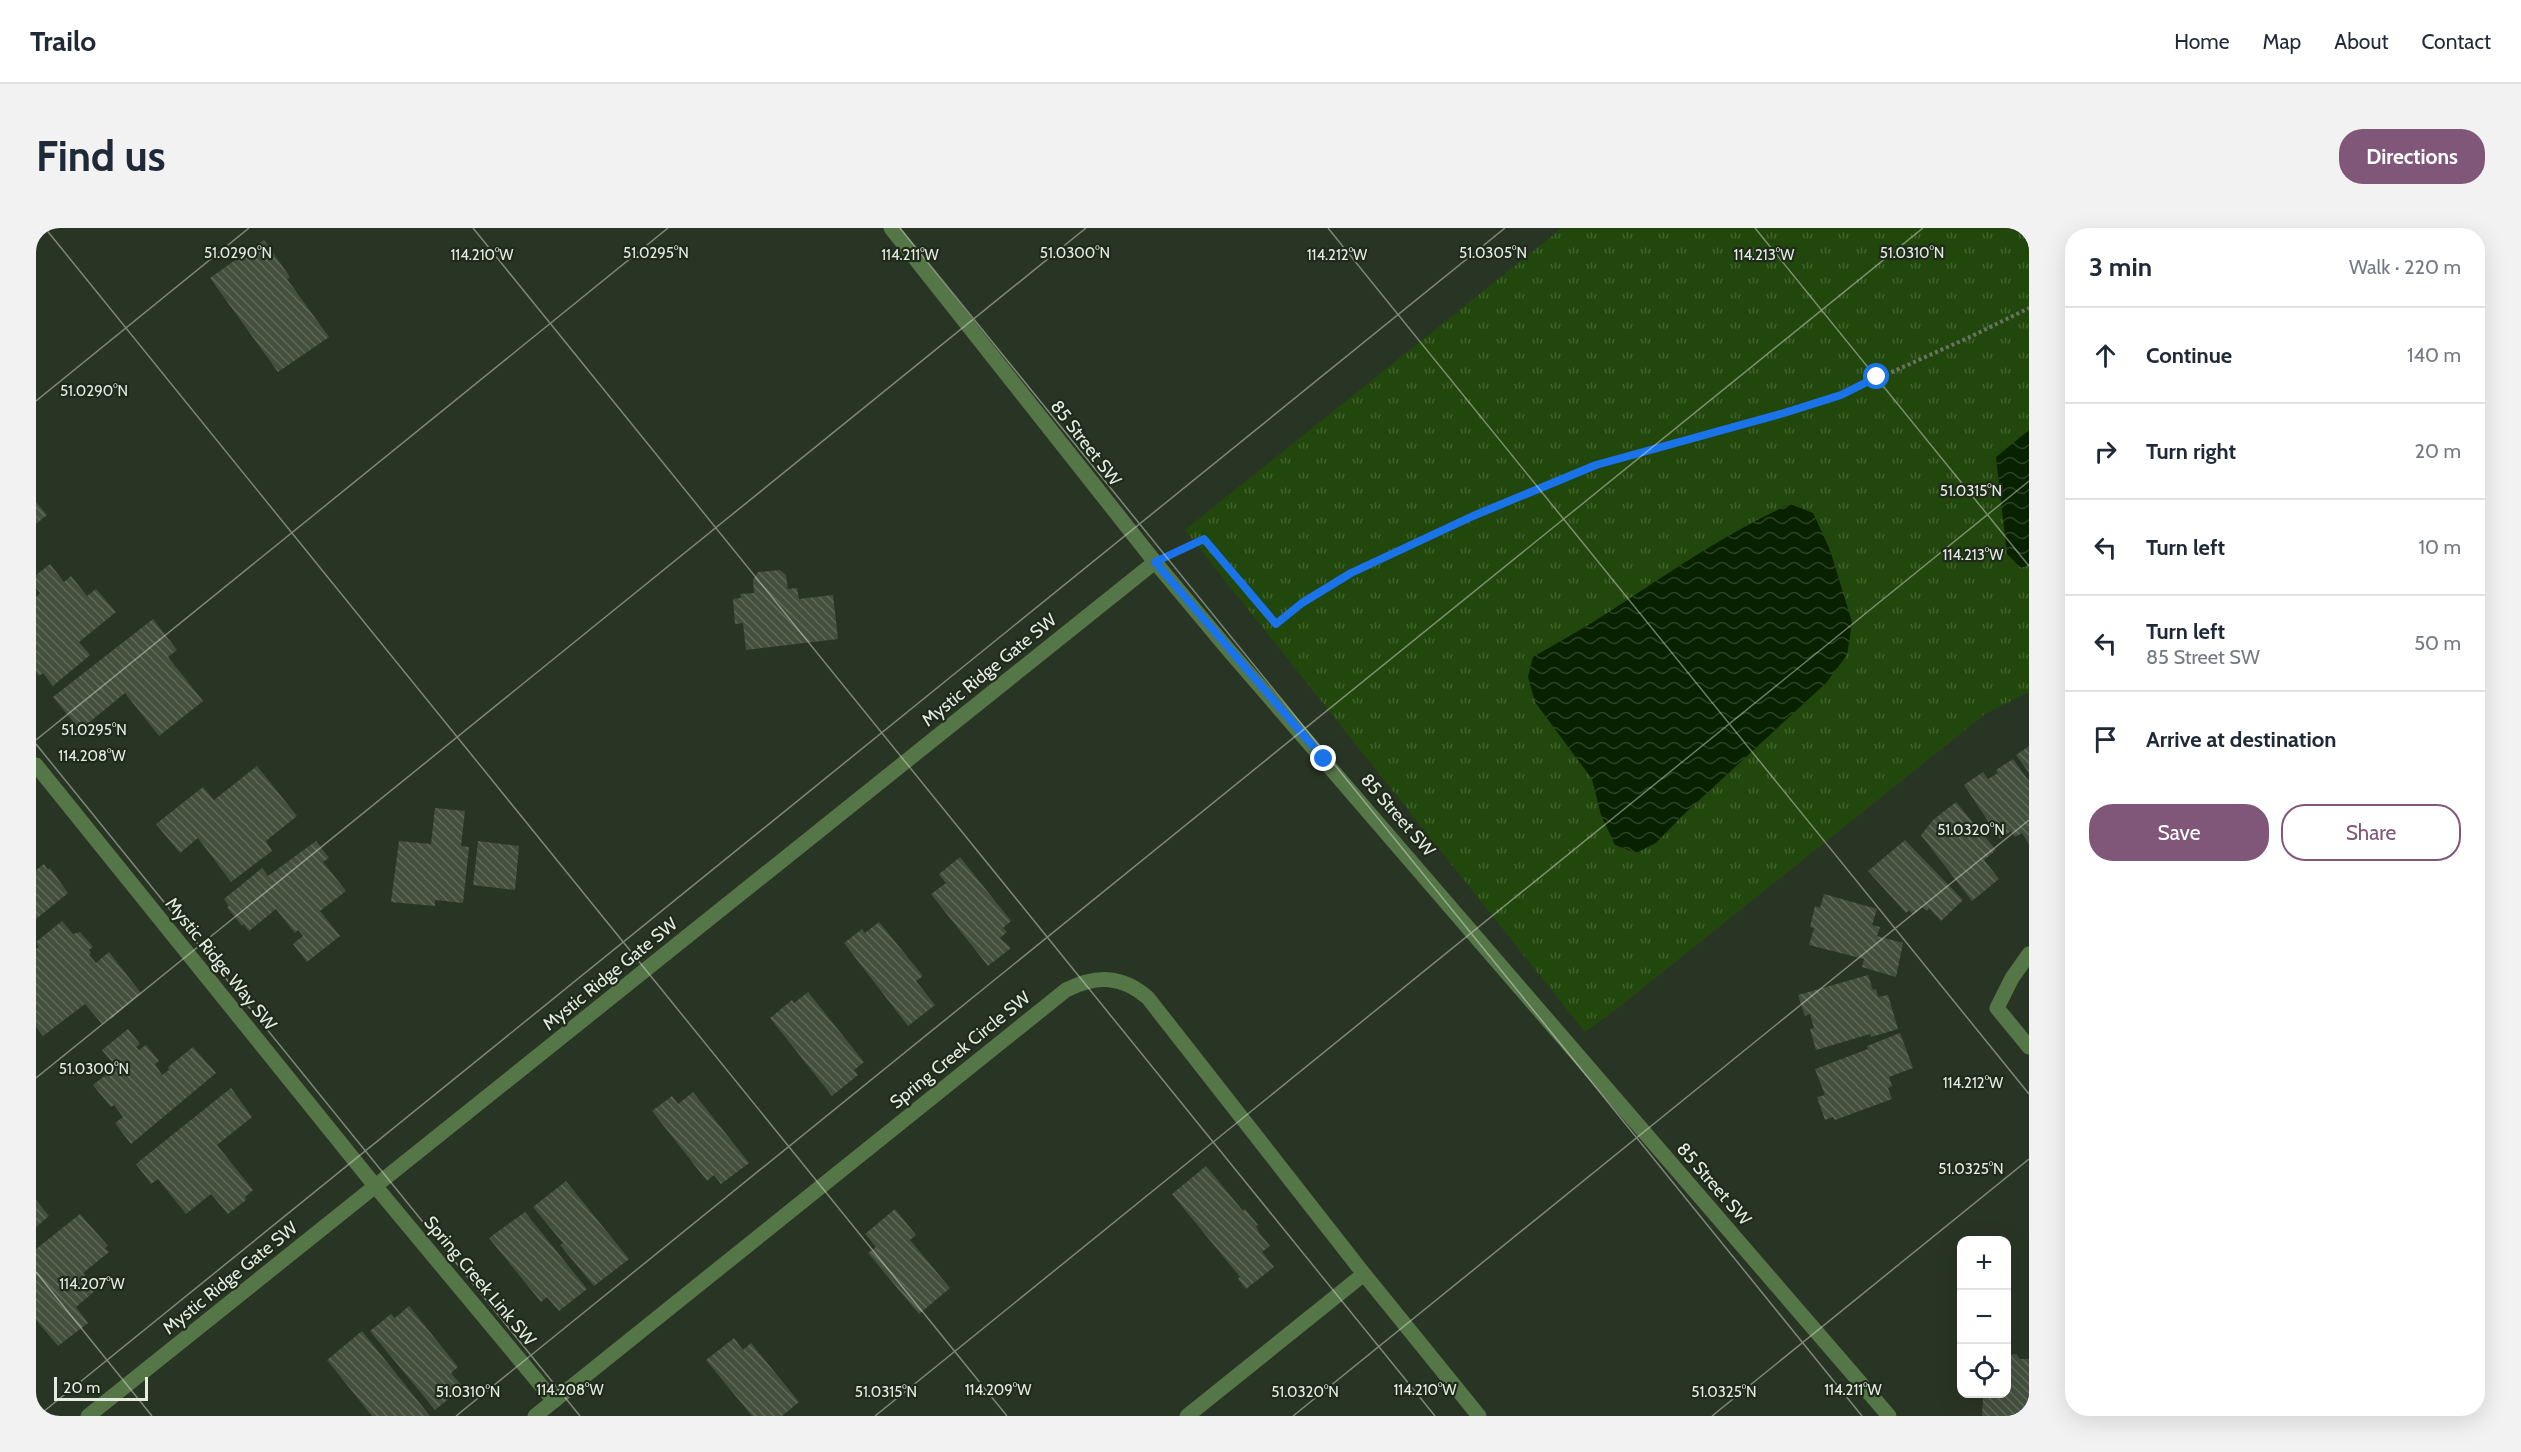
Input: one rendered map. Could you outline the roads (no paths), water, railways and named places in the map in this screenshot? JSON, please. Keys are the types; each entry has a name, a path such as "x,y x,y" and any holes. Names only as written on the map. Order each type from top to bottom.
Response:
{"street":[{"name":"85 Street SW","path":"891,228 1155,562 1889,1416"},
{"name":"Mystic Ridge Gate SW","path":"88,1416 1155,562"},
{"name":"Mystic Ridge Way SW","path":"36,765 376,1187"},
{"path":"2029,954 2012,978 1997,1008 2029,1047"},
{"name":"Spring Creek Circle SW","path":"535,1416 1066,990 1097,980 1128,984 1148,998 1364,1274 1479,1416"},
{"name":"Spring Creek Link SW","path":"376,1187 554,1401"},
{"path":"1187,1416 1364,1274"}],"water":[{"path":"2029,430 2029,565 2021,568 2007,554 1996,457"},
{"path":"1790,504 1813,513 1830,550 1852,622 1847,655 1826,683 1656,843 1636,853 1615,845 1601,815 1592,779 1535,702 1528,677 1533,657 1721,540"}]}
